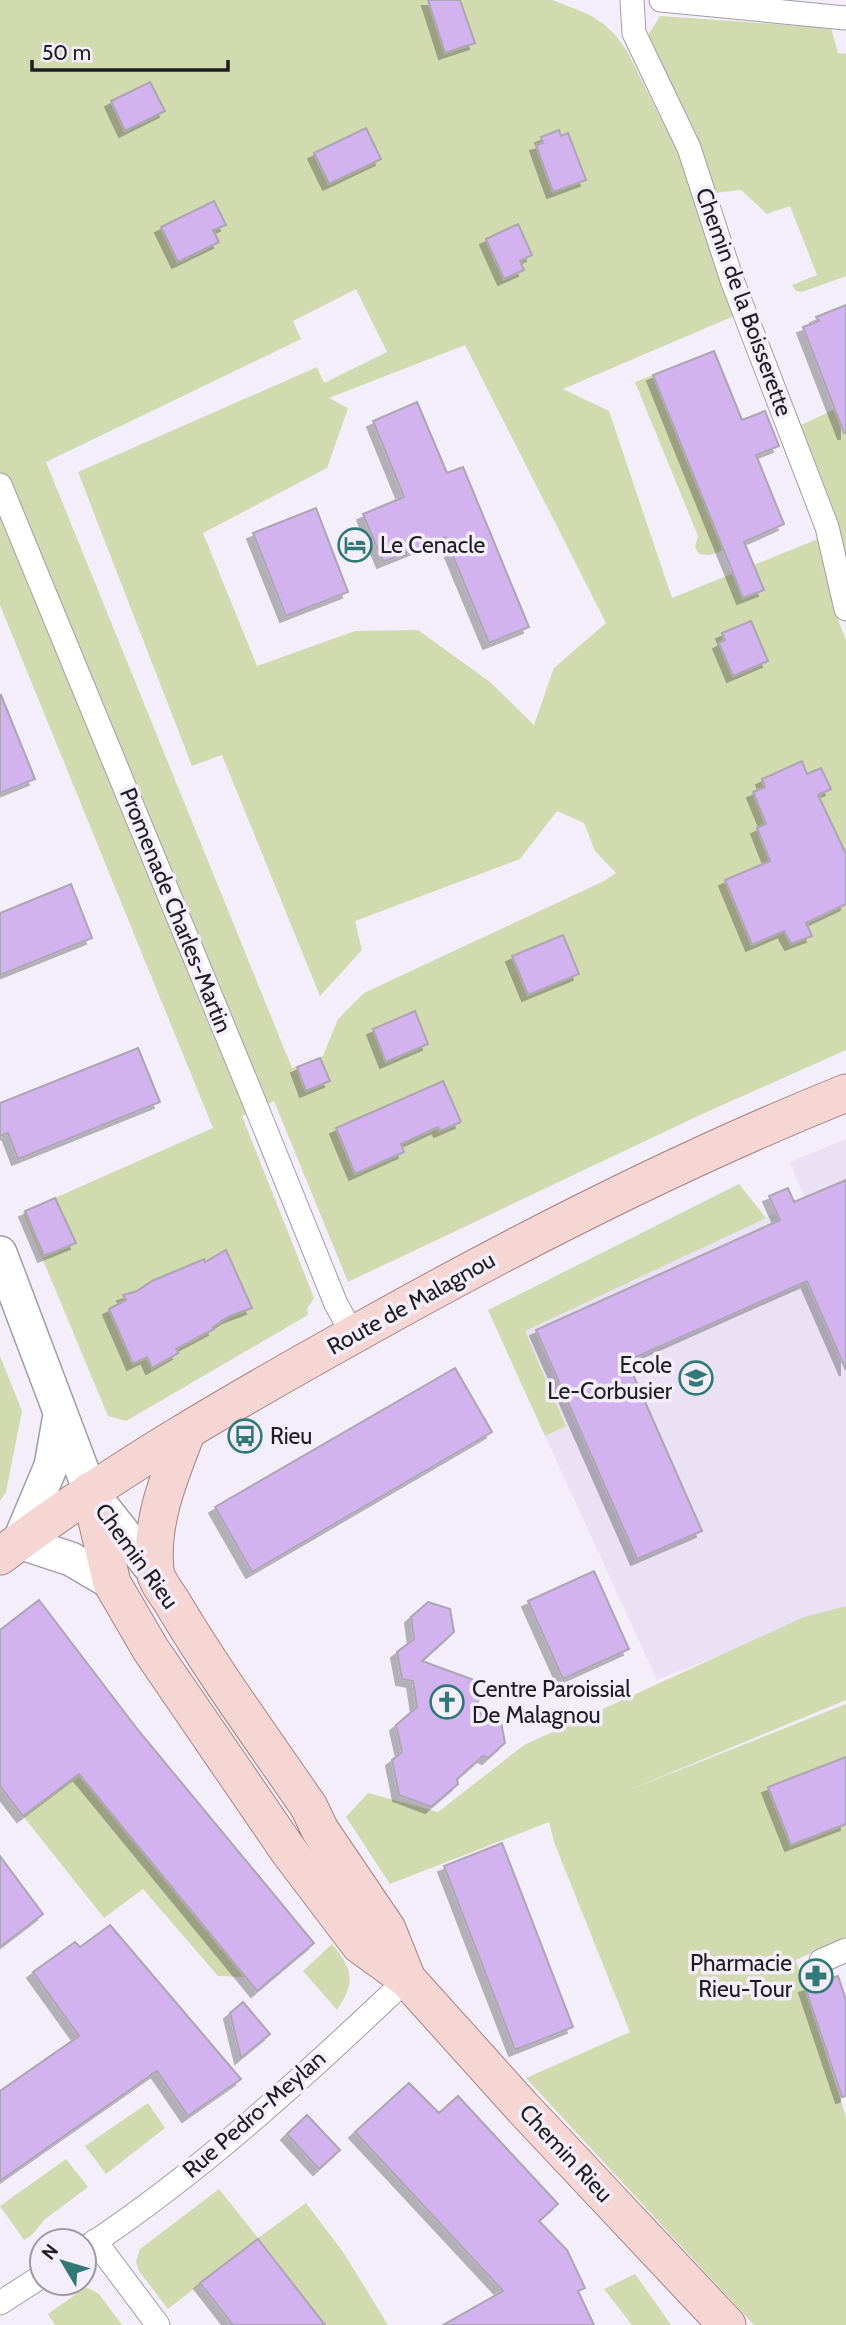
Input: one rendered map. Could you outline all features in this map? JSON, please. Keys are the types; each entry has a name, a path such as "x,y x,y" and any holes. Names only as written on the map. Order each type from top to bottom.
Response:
{"main road":[{"name":"Route de Malagnou","path":"10,1549 90,1491 187,1431 353,1335 538,1235 631,1189 846,1093"},
{"path":"0,1253 90,1491"},
{"path":"60,1412 51,1466 10,1549 62,1555 112,1583"},
{"path":"155,1573 160,1509 187,1431"},
{"name":"Chemin Rieu","path":"90,1491 155,1573 186,1625 309,1807 320,1830 387,1929 407,1979"},
{"name":"Chemin Rieu","path":"90,1491 112,1583 151,1650 288,1850 360,1945 407,1979 523,2108 727,2325"}],"street":[{"name":"Chemin de la Boisserette","path":"632,0 634,33 689,148 732,280 827,527 846,609"},
{"path":"661,0 846,18"},
{"name":"Promenade Charles-Martin","path":"0,485 336,1304 353,1335"},
{"path":"821,1961 846,1950"},
{"name":"Rue Pedro-Meylan","path":"98,2239 237,2132 407,1979"},
{"name":"Rue Pedro-Meylan","path":"98,2254 158,2325"},
{"path":"0,2303 28,2285"}],"shaded area":[{"name":"Ecole Le-Corbusier","path":"846,1139 846,1605 657,1680 545,1436 566,1425 525,1331 805,1199 790,1162"}],"green space":[{"path":"0,0 552,0 595,18 611,31 627,51 685,167 734,316 563,389 609,411 672,598 818,539 835,612 846,640 846,1050 700,1115 348,1282 274,1101 242,1116 314,1298 307,1309 308,1315 126,1421 108,1416 23,1212 213,1128 0,605","holes":["356,289 387,352 324,383 317,367 78,472 192,766 222,755 320,996 362,950 355,921 520,859 557,811 584,823 595,851 616,873 364,993 338,1019 323,1056 292,1068 46,462 301,339 293,321","465,345 606,623 554,668 534,725 490,682 418,630 355,631 257,666 203,533 327,468 348,408 329,398"]},
{"path":"660,16 831,28 838,53 846,54 846,276 802,292 796,291 792,285 817,275 790,206 767,214 741,190 715,193 696,133 647,37"},
{"path":"653,375 724,550 710,555 699,554 695,547 698,536 635,382"},
{"path":"846,404 846,558 835,513 801,425"},
{"path":"739,1184 766,1218 525,1331 566,1426 545,1436 488,1310"},
{"path":"0,1356 22,1411 6,1492 0,1501"},
{"path":"846,1606 846,1700 624,1792 846,1704 846,1937 796,1960 846,2117 846,2325 754,2325 526,2078 630,2032 554,1842 549,1822 390,1884 346,1817 368,1793 438,1812 524,1745 804,1617"},
{"path":"79,1774 245,1977 218,1976 143,1889 104,1918 23,1816"},
{"path":"332,1944 348,1968 350,1976 347,1991 337,2010 303,1971"},
{"path":"148,2103 165,2128 106,2174 85,2146"},
{"path":"66,2159 88,2187 38,2227 28,2227 28,2238 24,2240 0,2206"},
{"path":"219,2189 258,2238 306,2203 343,2252 388,2325 324,2325 258,2239 168,2309 139,2271 136,2262 140,2249"},
{"path":"635,2274 671,2325 632,2325 604,2289"},
{"path":"98,2293 122,2325 55,2325 48,2314 72,2297 98,2297"}],"building":[{"path":"428,0 460,0 475,43 445,53"},
{"path":"150,82 165,111 125,131 111,101"},
{"path":"366,128 381,159 329,184 314,153"},
{"path":"559,130 561,136 568,133 586,180 553,192 536,145 543,143 541,137"},
{"path":"214,201 226,225 213,230 219,242 178,262 161,227"},
{"path":"518,224 532,255 520,261 524,270 504,279 486,239"},
{"path":"846,305 844,433 803,327 819,321 816,317"},
{"path":"714,351 742,420 765,411 779,446 756,455 784,524 744,542 764,590 743,598 653,375"},
{"path":"417,402 447,473 463,467 529,627 489,643 445,537 383,562 363,514 404,497 373,421"},
{"path":"316,508 348,592 286,616 253,533"},
{"path":"751,621 768,661 733,676 719,643 725,640 722,633"},
{"path":"0,696 35,779 0,793"},
{"path":"802,761 807,774 821,768 831,789 818,795 846,854 846,904 806,923 812,936 791,944 784,931 752,945 725,880 770,861 757,828 766,824 753,792 765,787 762,779"},
{"path":"71,884 92,938 0,975 0,913"},
{"path":"563,935 579,974 528,995 512,956"},
{"path":"415,1011 428,1044 386,1062 373,1029"},
{"path":"138,1048 160,1102 18,1159 8,1133 0,1136 0,1103"},
{"path":"320,1058 330,1081 306,1091 297,1067"},
{"path":"443,1081 461,1122 440,1131 438,1127 401,1144 404,1152 355,1174 336,1128"},
{"path":"846,1180 846,1370 807,1281 627,1361 702,1531 637,1559 536,1330 780,1220 769,1196 788,1188 794,1202"},
{"path":"55,1198 76,1243 44,1256 25,1211"},
{"path":"226,1250 252,1308 228,1317 213,1327 214,1329 176,1349 178,1353 152,1368 147,1357 133,1364 109,1309 126,1300 123,1295 204,1259 205,1262"},
{"path":"455,1368 492,1432 252,1572 215,1507"},
{"path":"594,1571 629,1649 563,1679 528,1601"},
{"path":"39,1600 138,1730 314,1943 257,1991 79,1774 23,1816 0,1786 0,1630"},
{"name":"Centre Paroissial De Malagnou","path":"428,1602 450,1609 454,1632 422,1661 474,1680 480,1713 501,1722 505,1743 488,1758 483,1756 457,1779 458,1784 431,1807 399,1795 392,1760 402,1752 396,1725 417,1707 413,1681 402,1679 397,1652 414,1639 411,1617"},
{"path":"846,1757 846,1824 791,1845 768,1787"},
{"path":"502,1843 573,2027 515,2050 444,1866"},
{"path":"0,1856 43,1914 0,1947"},
{"path":"110,1925 241,2079 188,2116 157,2071 0,2181 0,2091 79,2036 33,1972 75,1942 80,1947"},
{"path":"838,1976 846,2000 846,2096 842,2097 805,1987"},
{"path":"243,2002 270,2034 241,2058 230,2013"},
{"path":"409,2083 439,2113 458,2096 558,2204 539,2221 567,2250 585,2288 578,2291 594,2325 443,2325 503,2291 355,2132"},
{"path":"307,2115 340,2150 319,2169 287,2134"},
{"path":"258,2239 325,2325 233,2325 200,2283"}],"place":[{"name":"Le Cenacle","path":"355,545"},
{"name":"Ecole Le-Corbusier","path":"696,1378"},
{"name":"Rieu","path":"245,1436"},
{"name":"Centre Paroissial De Malagnou","path":"447,1702"},
{"name":"Pharmacie Rieu-Tour","path":"816,1976"}]}
